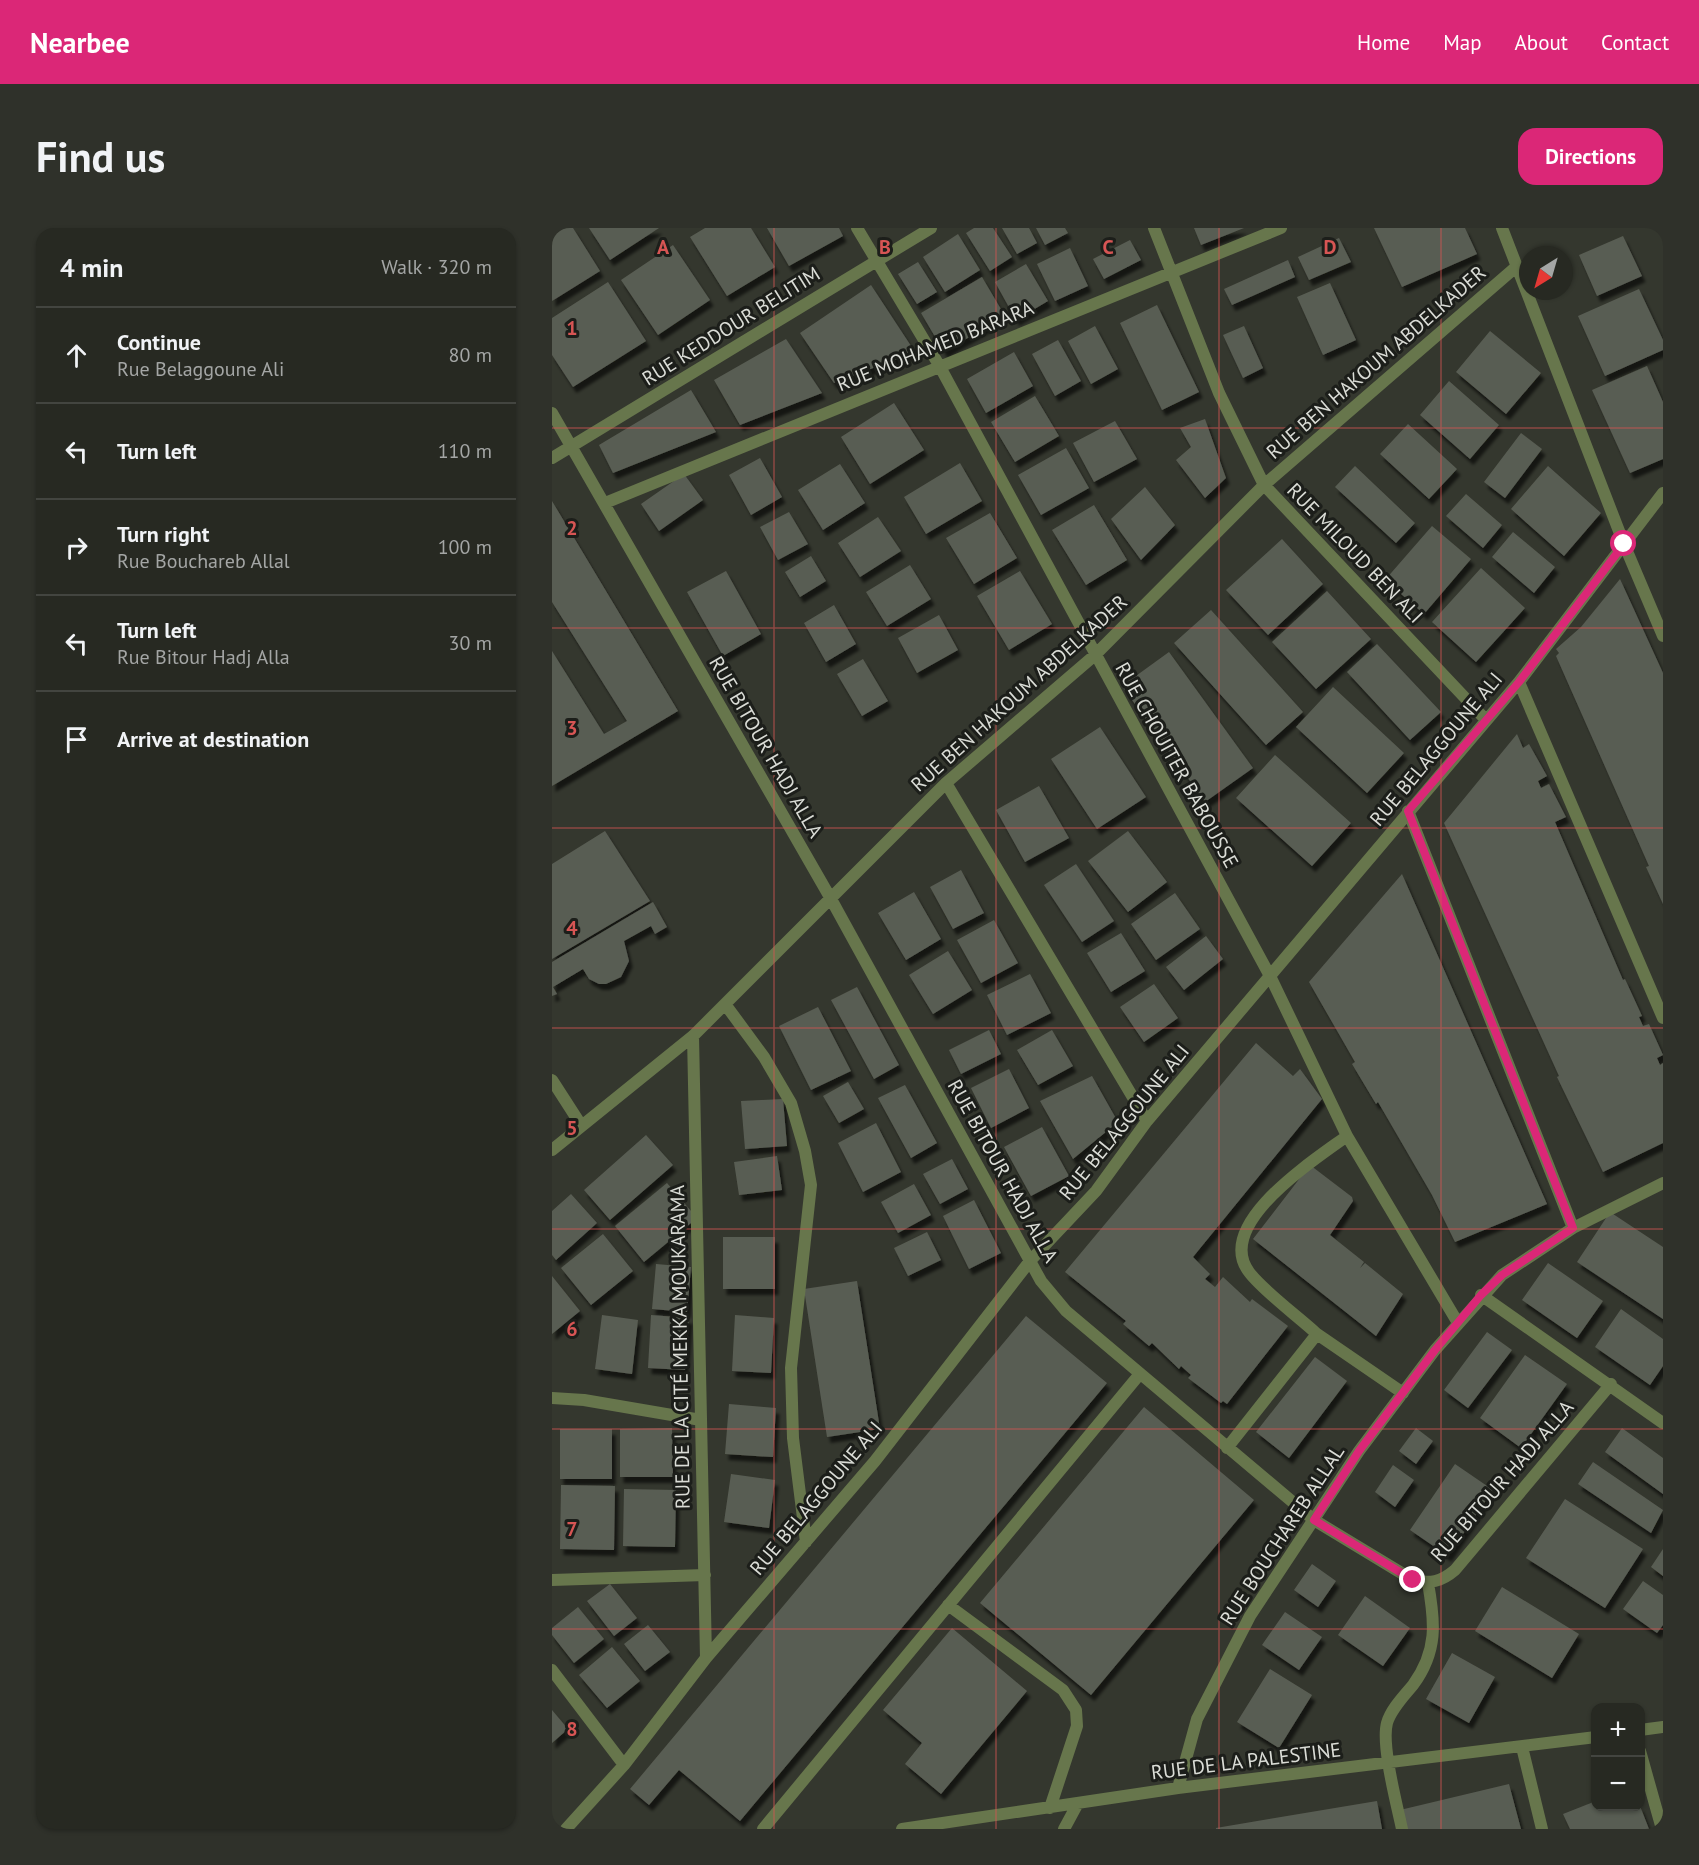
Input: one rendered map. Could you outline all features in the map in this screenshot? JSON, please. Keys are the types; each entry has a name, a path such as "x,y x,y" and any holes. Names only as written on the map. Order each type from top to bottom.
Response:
{"street":[{"name":"RUE CHOUITER BABOUSSE","path":"857,228 939,365 1270,978 1347,1136 1458,1323"},
{"name":"RUE KEDDOUR BELITIM","path":"552,458 931,228"},
{"name":"RUE MILOUD BEN ALI","path":"1154,228 1170,274 1219,393 1264,485 1486,720"},
{"name":"RUE MOHAMED BARARA","path":"605,503 939,365 1281,228"},
{"path":"1502,228 1624,544 1663,636"},
{"name":"RUE BEN HAKOUM ABDELKADER","path":"552,1150 693,1036 946,783 1095,655 1264,485 1516,267"},
{"name":"RUE BITOUR HADJ ALLA","path":"552,413 831,899 1041,1281 1066,1311 1139,1375 1314,1520 1413,1580 1428,1583 1444,1579 1455,1570 1611,1384"},
{"name":"RUE BELAGGOUNE ALI","path":"566,1829 624,1765 706,1658 875,1461 1030,1261 1096,1191 1147,1121 1519,682 1663,493"},
{"path":"1519,682 1663,1018"},
{"path":"946,783 1147,1121"},
{"path":"1408,811 1573,1228"},
{"path":"725,1004 764,1057 790,1103 805,1151 811,1185 791,1368 793,1438 806,1542"},
{"name":"RUE DE LA CITÉ MEKKA MOUKARAMA","path":"693,1036 706,1658"},
{"path":"552,1080 581,1125"},
{"path":"1347,1136 1288,1180 1246,1227 1242,1239 1248,1271 1317,1334 1403,1393"},
{"name":"RUE BOUCHAREB ALLAL","path":"1178,1788 1197,1719 1250,1616 1359,1451 1458,1323 1481,1295 1502,1275 1573,1228 1663,1183"},
{"path":"1481,1295 1611,1384 1663,1423"},
{"path":"1227,1448 1317,1334"},
{"path":"763,1829 1139,1375"},
{"path":"552,1398 584,1400 701,1420"},
{"path":"552,1580 705,1575"},
{"path":"1402,1829 1389,1763 1387,1722 1417,1678 1431,1646 1435,1621 1428,1583"},
{"path":"948,1605 1063,1690 1076,1710 1077,1726 1050,1808"},
{"path":"552,1670 624,1765"},
{"path":"1645,1729 1663,1727"},
{"name":"RUE DE LA PALESTINE","path":"902,1829 1077,1805 1178,1788 1591,1738"},
{"path":"1522,1747 1542,1829"},
{"path":"1643,1757 1662,1829"},
{"path":"1064,1829 1077,1805"}],"building":[{"path":"552,228 573,228 600,271 552,301"},
{"path":"589,228 659,228 610,260"},
{"path":"705,228 751,228 775,267 727,296 690,237"},
{"path":"767,228 839,228 843,236 789,266"},
{"path":"974,228 993,228 1012,257 990,271 966,233"},
{"path":"1002,228 1029,228 1037,243 1017,254"},
{"path":"1036,228 1065,228 1068,233 1045,245"},
{"path":"1194,228 1244,228 1201,245"},
{"path":"1374,228 1465,228 1477,254 1402,287"},
{"path":"958,234 980,270 945,292 923,257"},
{"path":"1623,236 1642,276 1597,296 1579,255"},
{"path":"1339,238 1351,262 1309,280 1298,257"},
{"path":"1130,240 1141,260 1104,279 1093,259"},
{"path":"673,245 710,300 658,335 621,280"},
{"path":"1070,248 1088,286 1055,301 1037,264"},
{"path":"1288,260 1295,277 1232,305 1224,289"},
{"path":"918,262 937,292 917,304 898,274"},
{"path":"1026,264 1048,301 1016,320 995,282"},
{"path":"982,277 1005,316 944,352 921,313"},
{"path":"608,282 646,341 573,387 552,355 552,318"},
{"path":"1330,283 1356,340 1323,355 1297,297"},
{"path":"871,285 915,352 834,383 800,333"},
{"path":"1639,289 1663,340 1663,350 1605,376 1578,316"},
{"path":"1157,305 1199,392 1162,410 1120,323"},
{"path":"1095,326 1118,369 1091,384 1068,341"},
{"path":"1244,326 1263,368 1243,378 1223,335"},
{"path":"1490,331 1541,373 1506,414 1456,372"},
{"path":"786,339 822,393 740,425 714,380"},
{"path":"1058,340 1081,381 1055,396 1032,354"},
{"path":"1014,352 1033,386 986,413 967,379"},
{"path":"1647,366 1663,402 1663,459 1630,473 1592,390"},
{"path":"1449,381 1499,425 1470,459 1420,415"},
{"path":"691,390 716,432 613,473 599,445"},
{"path":"1035,396 1059,436 1015,462 991,422"},
{"path":"894,403 924,450 870,484 841,437"},
{"path":"1205,419 1226,478 1205,498 1176,460 1191,447 1180,428"},
{"path":"1115,421 1137,459 1094,482 1073,443"},
{"path":"1408,424 1457,469 1429,499 1380,454"},
{"path":"1521,433 1542,449 1505,498 1484,482"},
{"path":"1066,448 1089,488 1041,515 1018,475"},
{"path":"760,458 782,497 751,515 729,475"},
{"path":"960,463 982,501 926,534 904,497"},
{"path":"840,464 865,503 823,530 798,490"},
{"path":"1355,466 1415,523 1396,543 1335,487"},
{"path":"1548,466 1601,513 1564,556 1511,509"},
{"path":"684,474 703,500 659,531 641,504"},
{"path":"1145,487 1175,525 1141,560 1111,519"},
{"path":"1466,494 1502,525 1483,548 1446,516"},
{"path":"552,501 678,711 552,786 552,651 604,734 627,721 552,602"},
{"path":"1094,505 1127,560 1086,585 1052,530"},
{"path":"789,512 808,544 778,560 760,527"},
{"path":"990,513 1017,558 974,584 946,538"},
{"path":"878,517 901,551 860,577 838,543"},
{"path":"1432,526 1471,559 1424,614 1385,580"},
{"path":"1513,532 1555,567 1534,593 1492,557"},
{"path":"1282,539 1323,584 1268,635 1226,590"},
{"path":"811,556 826,581 800,597 785,572"},
{"path":"910,565 931,599 887,626 866,592"},
{"path":"1481,568 1525,608 1476,662 1432,622"},
{"path":"726,571 761,634 723,656 687,592"},
{"path":"1020,571 1052,624 1009,650 977,596"},
{"path":"1620,579 1663,673 1663,904 1646,867 1649,866 1556,656 1559,653 1556,649 1581,627"},
{"path":"1327,591 1371,639 1316,689 1272,642"},
{"path":"834,605 856,644 826,662 804,623"},
{"path":"1211,610 1303,712 1266,745 1174,643"},
{"path":"939,615 958,650 917,673 898,638"},
{"path":"1377,644 1441,712 1410,740 1347,672"},
{"path":"1169,652 1253,768 1205,802 1122,686"},
{"path":"863,659 888,701 862,716 837,674"},
{"path":"1333,687 1404,753 1367,793 1296,727"},
{"path":"1100,727 1146,797 1097,829 1051,759"},
{"path":"1517,734 1523,748 1529,744 1547,776 1538,781 1541,788 1549,784 1566,817 1555,822 1623,980 1625,979 1642,1016 1639,1017 1643,1026 1649,1024 1663,1055 1657,1058 1660,1065 1663,1063 1663,1143 1603,1172 1557,1077 1559,1076 1444,823"},
{"path":"1275,755 1351,823 1312,866 1236,798"},
{"path":"1039,786 1069,838 1025,862 996,810"},
{"path":"605,831 650,901 552,959 552,864"},
{"path":"1128,831 1167,882 1128,912 1088,861"},
{"path":"1076,864 1114,921 1082,942 1044,885"},
{"path":"961,870 984,913 953,929 930,887"},
{"path":"1402,874 1547,1204 1455,1242 1432,1195 1378,1102 1376,1104 1352,1064 1355,1062 1309,982"},
{"path":"914,892 941,939 906,960 878,913"},
{"path":"1175,893 1200,929 1156,960 1131,924"},
{"path":"653,902 667,927 655,934 651,926 624,941 629,961 621,977 606,984 599,984 589,979 583,969 553,987 557,994 552,996 552,962"},
{"path":"994,920 1018,963 981,983 957,940"},
{"path":"1121,933 1145,971 1111,992 1087,953"},
{"path":"1206,936 1223,959 1184,990 1166,967"},
{"path":"948,951 972,990 933,1014 909,975"},
{"path":"1030,974 1051,1013 1007,1035 987,995"},
{"path":"1154,984 1178,1018 1144,1042 1120,1007"},
{"path":"857,987 899,1065 874,1079 831,1000"},
{"path":"818,1007 851,1071 811,1090 779,1026"},
{"path":"989,1030 1001,1054 961,1074 949,1050"},
{"path":"1052,1030 1073,1066 1038,1085 1017,1050"},
{"path":"1256,1043 1293,1076 1300,1069 1322,1099 1193,1257 1210,1274 1205,1279 1215,1287 1223,1277 1250,1302 1252,1299 1288,1326 1227,1404 1223,1401 1221,1403 1188,1378 1191,1375 1181,1366 1179,1369 1152,1343 1149,1346 1123,1324 1126,1321 1065,1272"},
{"path":"1009,1069 1029,1108 991,1128 971,1088"},
{"path":"1092,1076 1118,1122 1073,1159 1040,1101"},
{"path":"848,1082 864,1109 839,1123 823,1096"},
{"path":"905,1085 937,1143 911,1158 878,1098"},
{"path":"783,1099 787,1146 745,1149 741,1101"},
{"path":"876,1123 901,1172 863,1192 838,1143"},
{"path":"1042,1127 1069,1176 1031,1196 1004,1147"},
{"path":"646,1135 673,1165 610,1220 584,1190"},
{"path":"777,1156 782,1190 739,1195 734,1162"},
{"path":"952,1159 968,1189 940,1204 923,1174"},
{"path":"1310,1165 1352,1197 1353,1201 1330,1235 1364,1262 1360,1268 1365,1263 1403,1294 1376,1336 1253,1239"},
{"path":"667,1183 697,1218 644,1262 615,1226"},
{"path":"914,1184 931,1215 898,1233 881,1202"},
{"path":"571,1194 597,1223 556,1260 552,1255 552,1211"},
{"path":"974,1200 1001,1253 969,1269 943,1216"},
{"path":"1610,1212 1663,1247 1663,1319 1577,1262"},
{"path":"927,1232 941,1260 908,1276 894,1248"},
{"path":"603,1234 633,1271 591,1305 561,1268"},
{"path":"723,1237 775,1237 775,1289 723,1289"},
{"path":"1548,1263 1603,1301 1577,1338 1522,1300"},
{"path":"656,1264 691,1267 687,1312 652,1309"},
{"path":"552,1276 580,1311 552,1334"},
{"path":"857,1281 880,1429 827,1437 804,1289"},
{"path":"1621,1309 1663,1339 1663,1366 1650,1385 1595,1347"},
{"path":"602,1315 638,1320 632,1374 595,1369"},
{"path":"651,1315 689,1318 685,1370 648,1368"},
{"path":"735,1315 774,1318 771,1373 732,1371"},
{"path":"1026,1316 1107,1383 740,1821 679,1770 649,1805 630,1789"},
{"path":"1487,1332 1512,1350 1468,1408 1444,1390"},
{"path":"1525,1355 1567,1384 1521,1448 1480,1418"},
{"path":"1315,1357 1347,1381 1289,1458 1256,1432"},
{"path":"729,1404 776,1408 773,1457 725,1454"},
{"path":"1144,1407 1254,1500 1091,1695 980,1603"},
{"path":"672,1428 673,1477 620,1477 620,1429"},
{"path":"1416,1428 1433,1441 1416,1464 1399,1451"},
{"path":"1622,1428 1663,1458 1663,1494 1605,1452"},
{"path":"560,1429 612,1429 612,1479 560,1479"},
{"path":"1593,1462 1663,1510 1651,1533 1578,1484"},
{"path":"1455,1464 1493,1490 1448,1556 1410,1530"},
{"path":"1393,1465 1414,1480 1395,1507 1375,1492"},
{"path":"731,1474 775,1480 769,1528 724,1522"},
{"path":"561,1485 615,1486 614,1550 560,1549"},
{"path":"624,1489 676,1490 675,1547 623,1546"},
{"path":"1565,1499 1643,1549 1605,1608 1526,1558"},
{"path":"1663,1549 1663,1576 1651,1567"},
{"path":"1312,1564 1336,1581 1318,1607 1294,1590"},
{"path":"1643,1581 1663,1595 1663,1625 1657,1633 1623,1609"},
{"path":"610,1584 637,1618 614,1636 587,1601"},
{"path":"1502,1587 1579,1634 1552,1678 1475,1631"},
{"path":"1365,1596 1410,1628 1383,1666 1338,1635"},
{"path":"578,1607 604,1639 574,1663 552,1635 552,1628"},
{"path":"1285,1612 1322,1637 1299,1670 1262,1645"},
{"path":"648,1625 670,1652 645,1671 624,1644"},
{"path":"952,1628 1027,1691 941,1794 905,1764 922,1743 883,1710"},
{"path":"612,1647 640,1681 607,1708 579,1675"},
{"path":"1452,1653 1495,1677 1469,1723 1426,1699"},
{"path":"1270,1669 1312,1695 1279,1748 1237,1722"},
{"path":"552,1710 568,1729 552,1743"},
{"path":"1509,1784 1521,1829 1405,1829 1400,1810"},
{"path":"1377,1801 1382,1829 1216,1829 1216,1828"},
{"path":"1591,1803 1591,1811 1642,1811 1649,1829 1570,1829 1563,1814"}],"route":[{"path":"1413,1580 1314,1520 1359,1451 1435,1350 1481,1295 1502,1275 1573,1228 1408,811 1519,682 1624,544"}]}
